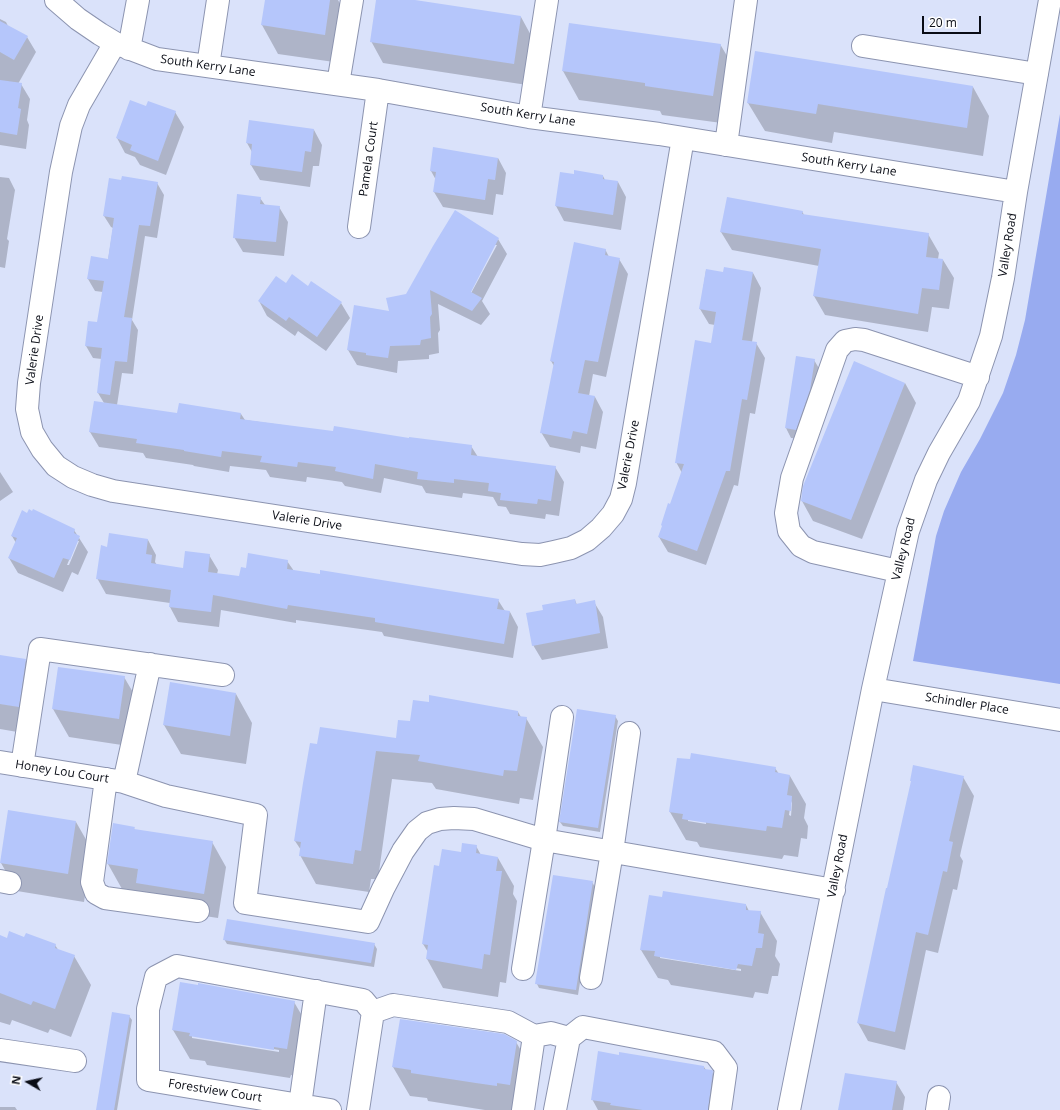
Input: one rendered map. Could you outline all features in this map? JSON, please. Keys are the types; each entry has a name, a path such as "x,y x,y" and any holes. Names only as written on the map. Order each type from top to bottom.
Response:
{"street":[{"name":"South Kerry Lane","path":"56,0 90,28 122,46 157,60 378,90 529,117 683,138 1016,192"},
{"name":"Valerie Drive","path":"138,0 122,46 79,105 71,126 61,172 29,383 27,409 32,432 42,449 56,466 73,477 112,491 522,554 540,555 554,552 572,548 587,540 601,528 613,514 621,499 625,483 683,138"},
{"path":"208,66 218,0"},
{"path":"338,84 352,0"},
{"path":"529,117 547,0"},
{"path":"726,145 746,0"},
{"name":"Valley Road","path":"789,1110 873,689 908,531 926,480 969,401 993,328 1003,278 1016,192 1050,0"},
{"path":"863,46 1037,74"},
{"name":"Pamela Court","path":"359,227 378,90"},
{"path":"898,571 813,552 801,546 789,531 786,513 792,478 837,350 845,342 854,339 864,340 978,376"},
{"path":"22,766 40,649 223,675"},
{"path":"150,664 115,780 92,882 96,893 105,898 198,910"},
{"name":"Schindler Place","path":"873,689 1060,720"},
{"path":"523,969 562,717"},
{"path":"591,978 612,852 629,733"},
{"name":"Honey Lou Court","path":"0,762 115,780 166,796 256,815 245,903 368,922 403,851 417,831 427,823 440,819 474,819 544,840"},
{"path":"544,840 834,890"},
{"name":"Forestview Court","path":"316,991 177,966 156,977 148,1009 148,1080 330,1110"},
{"path":"300,1105 316,991 363,1000 373,1012 358,1110"},
{"path":"373,1012 393,1005 508,1022 534,1036 552,1033 569,1038"},
{"path":"555,1110 569,1038 583,1028 714,1052 726,1068 720,1110"},
{"path":"523,1110 534,1036"},
{"path":"0,1050 75,1061"}],"shaded area":[{"path":"1060,114 1060,684 913,661 936,536 944,511 961,472 980,439 1003,393 1016,355 1025,320"}],"building":[{"path":"265,0 330,0 325,35 261,25"},
{"path":"376,0 415,0 521,16 514,64 370,42"},
{"path":"0,21 28,36 14,60 0,52"},
{"path":"569,23 721,44 713,96 645,86 645,83 562,71"},
{"path":"755,51 973,86 967,128 818,104 816,114 747,103"},
{"path":"0,80 22,83 18,108 21,109 17,135 0,132"},
{"path":"130,100 146,106 148,101 176,111 158,161 130,150 132,145 116,138"},
{"path":"249,120 314,129 311,152 305,151 302,172 250,165 252,144 246,143"},
{"path":"433,147 498,158 495,180 488,179 485,200 433,192 436,172 430,171"},
{"path":"574,170 603,175 603,179 618,181 613,215 555,206 560,172 574,174"},
{"path":"122,176 158,182 150,226 139,225 124,317 132,318 127,362 115,361 110,395 97,393 102,348 85,346 88,321 97,322 104,281 87,279 91,256 108,259 114,218 103,216 109,178 121,180"},
{"path":"237,194 261,197 260,204 280,206 276,242 233,238"},
{"path":"727,197 803,211 802,214 929,233 926,257 943,259 939,290 922,288 918,314 813,296 821,249 720,232"},
{"path":"455,210 499,238 471,292 482,298 472,311 430,290 432,314 430,317 431,338 421,340 420,345 390,346 388,358 366,355 366,353 347,350 354,305 389,311 386,298 406,294"},
{"path":"574,242 606,249 605,255 620,258 598,362 585,360 578,393 595,396 587,434 573,431 571,439 540,433 554,362 550,361"},
{"path":"724,267 753,272 742,340 757,342 747,400 742,399 730,471 726,471 697,551 658,537 668,503 670,504 684,464 675,463 695,340 711,343 716,312 699,309 706,269 723,272"},
{"path":"292,274 308,286 311,281 342,302 317,337 289,317 286,321 258,301 276,276 286,283"},
{"path":"796,356 815,359 810,390 796,430 785,428"},
{"path":"854,361 905,383 851,520 801,501 803,486"},
{"path":"94,401 177,413 179,403 241,413 240,419 333,431 334,426 409,438 472,445 471,455 556,466 551,501 538,499 537,504 500,500 501,493 488,491 489,483 454,479 454,483 417,479 418,472 375,464 373,479 335,471 336,467 298,462 297,467 260,462 262,456 222,451 221,457 136,443 137,439 89,432"},
{"path":"29,509 32,511 33,509 75,529 74,533 80,536 70,560 63,558 54,578 8,558 17,538 11,536 22,510 27,513"},
{"path":"109,533 148,539 146,554 152,555 151,563 183,568 185,551 210,554 208,572 239,576 241,567 246,568 248,553 288,560 287,569 320,574 320,570 499,599 497,609 510,611 504,644 375,622 375,618 288,605 287,609 213,595 211,612 169,607 171,590 96,579 101,545 107,547"},
{"path":"575,599 576,604 595,600 600,633 532,646 526,613 543,610 542,605"},
{"path":"0,655 26,659 19,707 0,704"},
{"path":"58,667 125,676 119,719 52,709"},
{"path":"170,682 236,693 230,736 163,725"},
{"path":"429,695 518,711 518,716 527,717 517,771 504,770 503,776 418,761 420,755 376,751 361,851 355,850 353,864 299,856 301,842 294,841 303,783 310,743 317,744 320,727 396,738 398,720 410,721 413,700 429,702"},
{"path":"577,709 616,715 598,828 559,822"},
{"path":"691,753 776,767 775,772 790,775 787,795 792,796 791,811 785,810 782,828 767,826 766,831 701,822 682,819 683,814 669,812 677,758 690,759"},
{"path":"913,765 964,776 949,841 953,842 947,872 943,871 928,935 916,932 895,1032 857,1023 911,781"},
{"path":"8,810 76,821 68,874 0,863"},
{"path":"113,823 135,827 134,829 213,841 204,894 136,883 138,869 107,864"},
{"path":"462,843 477,845 476,853 498,857 496,871 502,871 490,955 484,954 482,969 426,959 428,945 422,944 434,865 439,866 442,849 461,852"},
{"path":"553,875 593,881 576,990 535,984"},
{"path":"663,891 746,904 746,910 761,911 758,933 764,934 762,948 756,948 752,966 738,964 736,970 654,956 655,951 640,950 649,895 662,897"},
{"path":"227,919 375,943 371,963 223,940"},
{"path":"9,931 24,937 26,933 56,944 55,948 75,955 55,1009 33,1001 31,1005 0,993 0,935 7,938"},
{"path":"180,982 198,985 198,983 295,1001 287,1049 274,1047 274,1050 189,1036 190,1033 172,1030"},
{"path":"112,1012 130,1015 114,1110 96,1110"},
{"path":"400,1019 504,1034 517,1041 510,1085 497,1083 497,1086 476,1083 411,1073 411,1070 392,1067"},
{"path":"598,1051 619,1055 619,1052 704,1066 704,1069 712,1070 708,1110 643,1110 610,1105 611,1103 591,1100"},
{"path":"845,1073 897,1081 892,1110 838,1110"}]}
